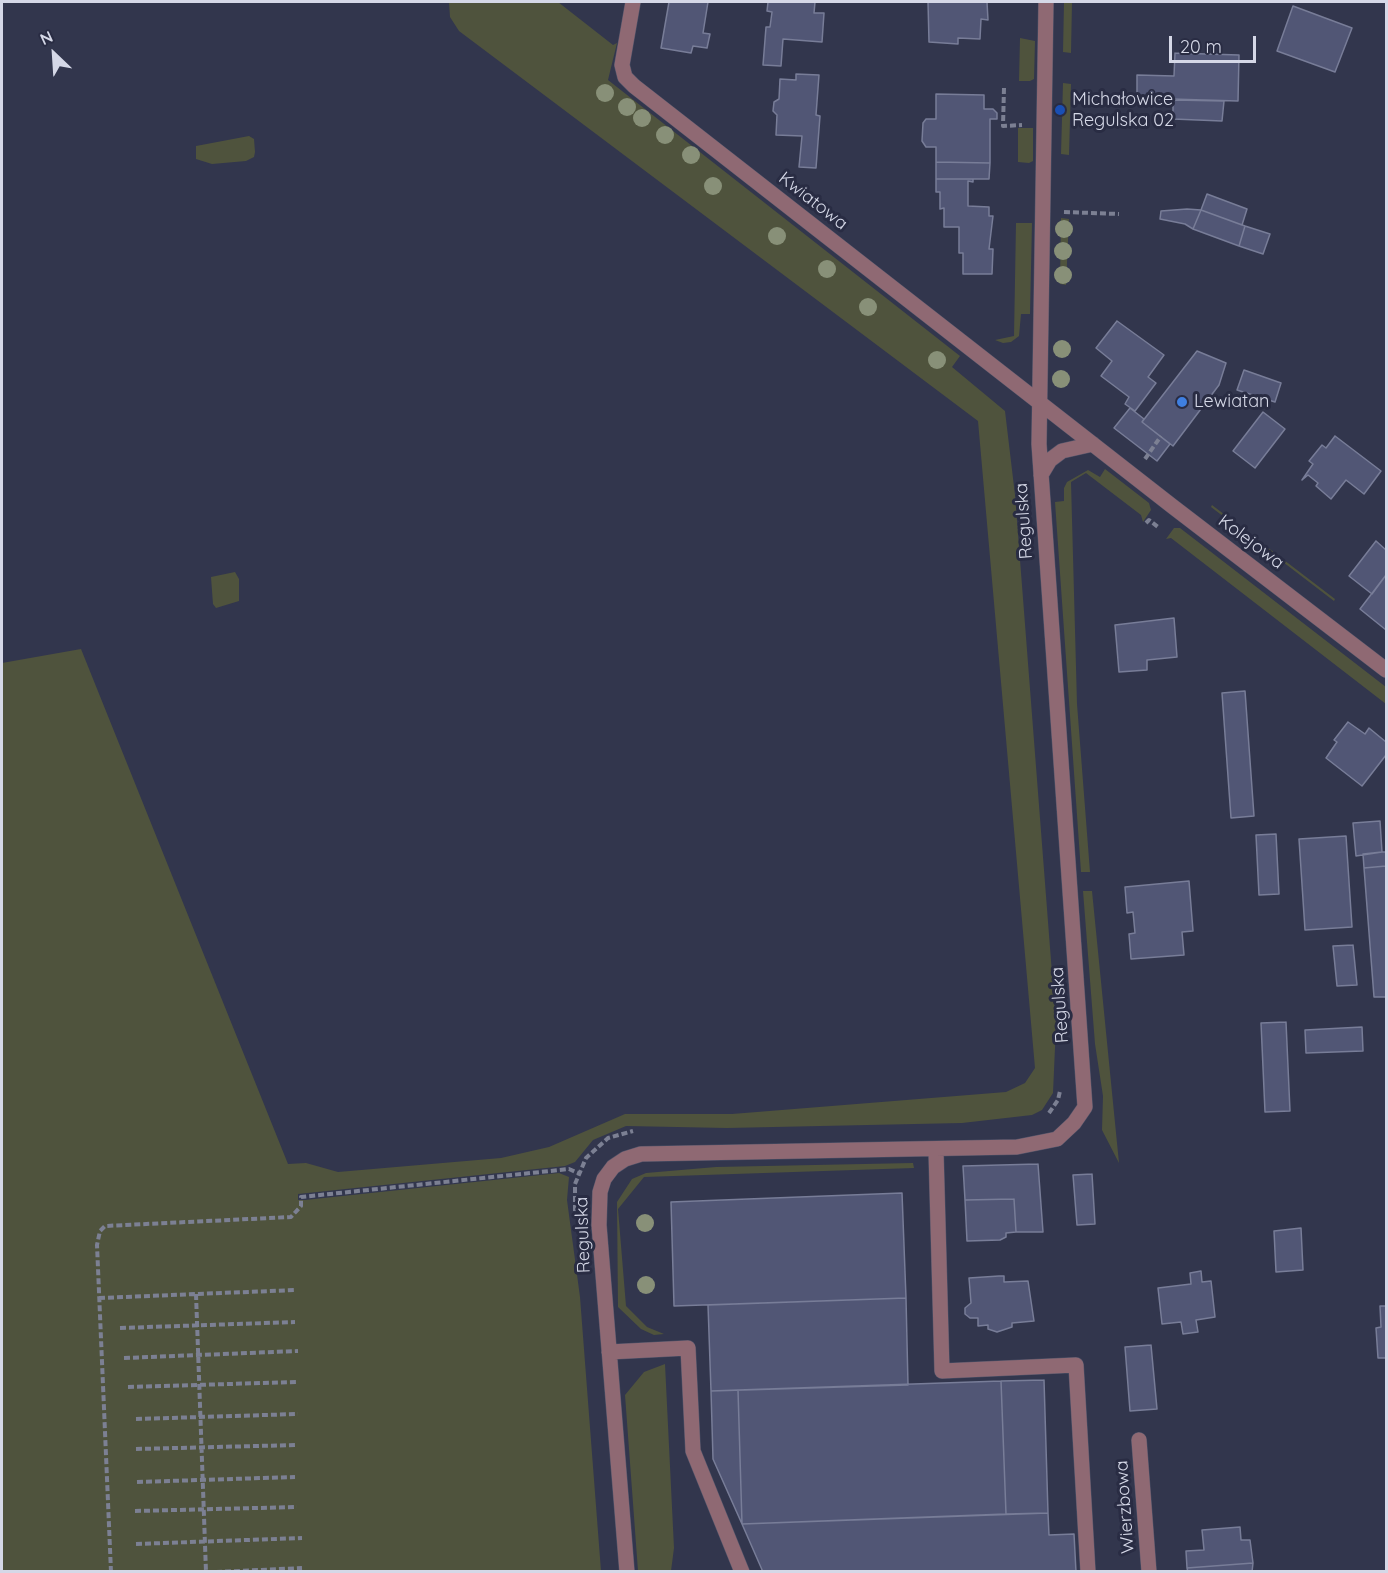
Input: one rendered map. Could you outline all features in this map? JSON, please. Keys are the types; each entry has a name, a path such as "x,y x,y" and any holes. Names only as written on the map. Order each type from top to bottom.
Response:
{"street":[{"name":"Kwiatowa","path":"633,2 622,65 625,77 1039,402"},
{"name":"Regulska","path":"627,1572 599,1199 604,1179 616,1164 641,1154 1017,1148 1048,1142 1066,1132 1082,1112 1086,1102 1041,475 1039,402 1046,2"},
{"name":"Kolejowa","path":"1039,402 1386,670"},
{"path":"1041,475 1050,460 1062,451 1094,444"},
{"path":"936,1151 942,1371 1076,1365 1088,1572"},
{"path":"609,1352 688,1348 693,1451 742,1572"},
{"name":"Wierzbowa","path":"1139,1440 1149,1572"}],"path":[{"path":"1004,88 1004,126 1018,125"},
{"path":"1057,212 1119,214"},
{"path":"1144,460 1161,436"},
{"path":"1146,523 1149,520 1158,527"},
{"path":"1041,1119 1055,1105 1062,1082"},
{"path":"576,1214 574,1195 578,1173 586,1158 599,1144 614,1136 635,1131"},
{"path":"111,1572 97,1245 100,1231 105,1226 291,1217 301,1206 301,1197 569,1169 578,1173"},
{"path":"99,1298 295,1290"},
{"path":"195,1294 206,1572"},
{"path":"120,1328 294,1322"},
{"path":"124,1358 298,1351"},
{"path":"128,1387 296,1382"},
{"path":"136,1419 298,1414"},
{"path":"136,1449 297,1445"},
{"path":"137,1482 296,1477"},
{"path":"135,1511 297,1507"},
{"path":"136,1544 302,1538"},
{"path":"216,1572 302,1568"}],"green space":[{"path":"449,2 558,2 613,45 617,43 608,80 960,356 952,367 1005,411 1015,495 1056,1025 1053,1093 1042,1110 1032,1115 962,1123 727,1128 626,1126 593,1140 575,1162 565,1166 298,1194 298,1200 305,1200 559,1173 569,1177 567,1200 580,1297 601,1571 2,1571 2,663 81,649 288,1164 306,1163 338,1172 501,1158 549,1147 625,1114 732,1114 1006,1092 1025,1083 1035,1068 978,421 459,31 450,17"},
{"path":"1064,2 1072,2 1071,53 1063,52"},
{"path":"1020,38 1035,41 1034,79 1030,81 1019,81"},
{"path":"1063,83 1071,84 1069,155 1061,154"},
{"path":"1018,128 1033,128 1033,161 1029,163 1018,162"},
{"path":"249,136 254,139 255,152 254,157 246,161 212,164 196,159 196,146"},
{"path":"1061,218 1069,219 1066,285 1060,284"},
{"path":"1016,223 1032,223 1030,314 1021,314 1019,336 1011,342 1003,343 995,340 1014,336"},
{"path":"1105,469 1149,503 1151,510 1143,522 1141,515 1086,473 1071,482 1077,704 1090,872 1081,872 1055,502 1064,501 1064,488 1067,482 1088,470 1100,477"},
{"path":"1212,505 1335,599 1334,601 1211,507"},
{"path":"1174,528 1180,528 1386,687 1386,704 1171,538 1166,539"},
{"path":"235,572 239,579 239,601 216,608 213,604 211,577"},
{"path":"1083,891 1092,891 1119,1163 1102,1130 1103,1096 1095,1044"},
{"path":"913,1163 914,1168 644,1177 618,1209 626,1306 647,1327 664,1334 654,1335 641,1329 618,1307 617,1202 632,1179 646,1173 716,1167"},
{"path":"665,1364 674,1548 671,1571 638,1571 625,1395 644,1372"}],"building":[{"path":"669,2 708,2 703,33 710,34 707,48 693,46 691,53 661,48"},
{"path":"768,2 815,2 814,13 824,13 822,42 783,39 781,66 763,65 766,27 770,27 772,12 767,11"},
{"path":"928,2 987,2 988,20 981,19 980,39 958,38 958,44 929,42"},
{"path":"1293,6 1352,28 1335,72 1277,51"},
{"path":"1175,53 1239,55 1238,101 1137,98 1137,75 1174,76"},
{"path":"796,74 819,75 816,115 820,116 816,168 799,167 802,136 776,135 777,115 773,111 774,102 779,99 780,79 796,80"},
{"path":"936,94 984,95 984,109 993,109 997,113 997,119 990,119 990,163 936,162 936,147 926,147 922,141 923,123 926,119 936,119"},
{"path":"1173,100 1224,101 1222,121 1173,119"},
{"path":"936,162 990,163 989,179 936,179"},
{"path":"936,179 973,179 973,182 968,181 968,206 989,207 989,216 993,216 989,249 993,249 992,274 963,274 963,253 959,253 959,227 944,227 944,208 940,209 940,192 936,192"},
{"path":"1207,194 1247,209 1242,225 1201,210"},
{"path":"1201,210 1193,229 1185,224 1160,219 1161,211"},
{"path":"1201,210 1245,226 1239,246 1193,229"},
{"path":"1245,226 1270,234 1263,254 1239,246"},
{"path":"1117,321 1164,355 1148,377 1156,383 1135,411 1125,404 1129,397 1101,376 1112,361 1096,348"},
{"name":"Lewiatan","path":"1197,351 1226,363 1219,385 1173,446 1142,422"},
{"path":"1244,370 1281,383 1275,402 1237,390"},
{"path":"1130,408 1144,419 1142,422 1170,444 1157,461 1114,428"},
{"path":"1263,412 1285,429 1255,468 1233,451"},
{"path":"1335,436 1381,471 1364,494 1346,480 1331,499 1316,486 1318,483 1308,475 1302,480 1313,464 1309,461 1322,445 1326,448"},
{"path":"1376,541 1386,550 1386,575 1372,594 1349,576"},
{"path":"1386,575 1386,630 1360,609"},
{"path":"1174,618 1177,657 1147,660 1147,670 1119,672 1115,625"},
{"path":"1245,691 1254,816 1231,818 1222,693"},
{"path":"1348,722 1365,734 1369,728 1386,742 1386,755 1362,786 1326,758 1337,742 1334,740"},
{"path":"1380,821 1382,852 1356,856 1353,823"},
{"path":"1276,834 1279,894 1259,895 1256,835"},
{"path":"1346,836 1352,927 1305,930 1299,839"},
{"path":"1386,852 1386,866 1364,868 1363,854"},
{"path":"1386,866 1386,997 1374,997 1364,868"},
{"path":"1189,881 1193,931 1182,932 1184,955 1131,959 1129,934 1135,933 1133,912 1127,913 1125,887"},
{"path":"1353,945 1357,985 1337,986 1333,946"},
{"path":"1286,1022 1290,1111 1265,1112 1261,1023"},
{"path":"1362,1027 1363,1051 1306,1053 1305,1030"},
{"path":"1038,1164 1043,1232 1016,1232 1014,1199 965,1200 963,1166"},
{"path":"1092,1174 1095,1224 1077,1225 1073,1175"},
{"path":"902,1193 906,1298 674,1306 671,1202"},
{"path":"1014,1199 1016,1232 1006,1233 1006,1237 1000,1240 967,1241 965,1200"},
{"path":"1301,1228 1303,1270 1276,1272 1274,1231"},
{"path":"1201,1271 1202,1282 1211,1281 1215,1317 1196,1320 1198,1332 1183,1334 1181,1322 1162,1324 1158,1288 1191,1284 1190,1273"},
{"path":"1004,1276 1004,1282 1028,1281 1034,1321 1012,1323 1012,1327 997,1332 988,1329 988,1325 978,1326 978,1318 970,1318 965,1314 965,1308 971,1303 969,1278"},
{"path":"906,1298 908,1385 711,1391 708,1305"},
{"path":"1380,1306 1386,1306 1386,1358 1378,1358 1376,1328 1381,1327"},
{"path":"1151,1345 1157,1409 1130,1411 1125,1347"},
{"path":"1044,1380 1048,1513 1006,1514 1001,1381"},
{"path":"1001,1381 1006,1514 742,1524 738,1390"},
{"path":"738,1390 742,1524 713,1459 711,1391"},
{"path":"1048,1513 1049,1535 1074,1534 1076,1572 763,1572 742,1524"},
{"path":"1240,1527 1241,1540 1250,1540 1253,1563 1187,1568 1186,1551 1204,1550 1202,1530"},
{"path":"1253,1563 1252,1572 1188,1572 1187,1568"}],"place":[{"name":"Michałowice Regulska 02","path":"1060,110"},
{"name":"Lewiatan","path":"1182,402"}]}
